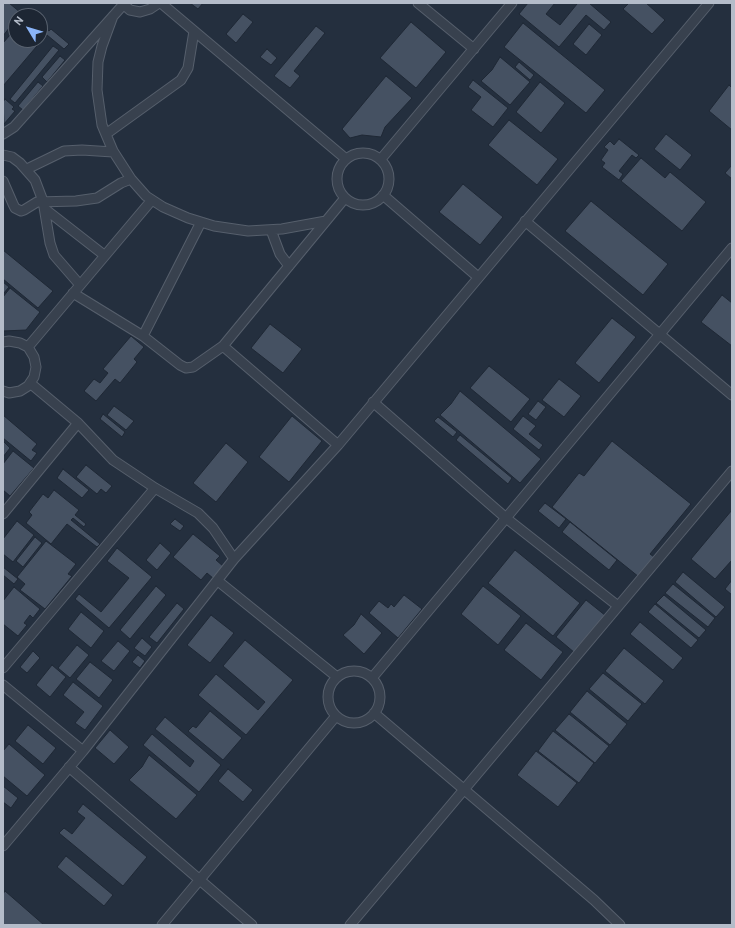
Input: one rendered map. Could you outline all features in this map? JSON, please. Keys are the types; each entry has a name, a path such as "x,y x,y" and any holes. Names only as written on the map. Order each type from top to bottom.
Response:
{"street":[{"path":"3,134 14,127 122,4 130,10 140,12 150,10 160,3 346,159"},
{"path":"418,3 474,48"},
{"path":"381,159 512,3"},
{"path":"3,846 82,751 234,559 338,445 709,3"},
{"path":"113,16 98,62 97,90 102,125 113,152 131,179 151,201 188,218 248,231 270,230 326,221"},
{"path":"106,134 181,80 188,68 194,31"},
{"path":"26,169 64,152 82,150 113,152"},
{"path":"362,152 373,154 381,159 387,168 389,179 387,188 383,195 373,203 362,205 353,203 345,198 339,189 337,178 339,169 346,159 353,154 362,152"},
{"path":"3,155 16,159 35,180 44,205 50,243 54,255 80,285"},
{"path":"44,205 97,198 121,183 131,179"},
{"path":"3,181 13,204 18,210 24,210 37,202 44,205 104,255"},
{"path":"383,195 478,277"},
{"path":"73,293 143,336 186,368 193,367 223,346 345,198"},
{"path":"28,347 151,201"},
{"path":"525,221 732,395"},
{"path":"143,336 201,222"},
{"path":"270,230 280,254 289,266"},
{"path":"372,678 732,248"},
{"path":"3,342 9,341 20,343 28,347 34,357 36,367 34,377 30,383 20,391 9,393 3,392"},
{"path":"223,346 338,445"},
{"path":"30,383 78,423 113,460 198,514 213,528 234,559"},
{"path":"373,402 506,518 618,606"},
{"path":"3,514 78,423"},
{"path":"350,925 732,471"},
{"path":"3,668 155,488"},
{"path":"218,581 337,677"},
{"path":"353,671 364,673 372,678 378,687 380,697 378,707 374,713 364,721 353,723 344,721 336,716 330,707 328,696 330,687 337,677 344,673 353,671"},
{"path":"3,685 82,751"},
{"path":"374,713 594,900 620,925"},
{"path":"162,925 336,716"},
{"path":"69,767 252,925"}],"building":[{"path":"3,3 9,3 15,8 8,8 8,29 3,36"},
{"path":"190,3 203,3 198,9"},
{"path":"528,3 555,3 546,14 560,25 577,4 575,3 589,3 611,22 604,30 586,15 559,47 519,14"},
{"path":"629,3 646,3 665,20 652,34 623,9"},
{"path":"243,14 253,22 236,43 226,34"},
{"path":"411,22 446,52 416,88 380,58"},
{"path":"523,23 605,90 586,113 504,47"},
{"path":"589,24 602,35 586,55 573,44"},
{"path":"316,26 325,33 294,71 300,76 290,88 274,76"},
{"path":"51,29 69,44 64,49 48,36 48,30"},
{"path":"8,37 8,48 35,48 3,86 3,43"},
{"path":"53,46 59,50 15,103 10,99"},
{"path":"267,49 277,58 271,65 260,57"},
{"path":"60,56 65,60 47,82 42,77"},
{"path":"500,57 530,82 510,105 481,81 492,70"},
{"path":"519,62 534,75 530,80 515,67"},
{"path":"386,76 412,98 385,127 381,137 362,135 350,138 342,129"},
{"path":"473,80 508,108 493,127 471,110 481,97 468,87"},
{"path":"38,82 43,86 23,110 18,106"},
{"path":"540,82 565,103 541,133 516,112"},
{"path":"729,85 732,88 732,130 709,111"},
{"path":"5,99 14,107 12,109 15,111 4,124 3,102"},
{"path":"509,120 558,159 537,185 488,145"},
{"path":"666,134 692,155 680,170 654,149"},
{"path":"619,139 639,155 636,158 632,155 619,171 623,174 619,180 602,167 605,163 601,160 608,150 604,147 610,141 614,145"},
{"path":"641,158 665,178 670,172 706,202 682,231 621,181"},
{"path":"732,165 732,179 725,173"},
{"path":"463,184 503,217 480,245 439,212"},
{"path":"591,201 668,264 643,295 565,231"},
{"path":"3,250 53,291 38,308 3,279"},
{"path":"3,282 9,287 3,294"},
{"path":"10,288 40,312 26,330 3,331 3,297"},
{"path":"722,295 732,303 732,346 701,322"},
{"path":"612,318 636,337 599,383 575,363"},
{"path":"270,324 302,349 283,373 251,348"},
{"path":"131,336 144,347 134,359 137,362 120,383 115,379 96,401 84,391 94,379 100,383 108,373 103,369"},
{"path":"489,366 530,399 511,422 470,388"},
{"path":"559,379 581,396 564,417 542,400"},
{"path":"460,391 541,459 520,483 440,415 451,404"},
{"path":"538,401 546,407 536,420 528,414"},
{"path":"114,406 134,421 126,430 107,415"},
{"path":"103,414 125,432 122,437 100,419"},
{"path":"3,415 37,444 32,450 37,453 31,461 3,438"},
{"path":"292,416 322,441 289,482 259,457"},
{"path":"523,416 536,426 529,434 543,445 539,450 513,429"},
{"path":"438,417 457,432 453,437 434,421"},
{"path":"460,435 512,478 508,484 456,440"},
{"path":"612,441 691,504 650,554 654,557 639,577 552,507 579,473 584,476"},
{"path":"4,442 10,448 3,457 3,443"},
{"path":"226,443 248,462 216,502 193,483"},
{"path":"13,451 34,468 10,496 3,490 3,464"},
{"path":"86,465 112,486 106,493 101,489 97,494 76,477"},
{"path":"63,469 89,490 82,498 57,478"},
{"path":"54,490 79,510 75,515 86,524 84,527 73,518 71,520 100,544 97,547 67,524 51,544 26,523 32,515 29,512 43,494 48,498"},
{"path":"545,503 566,519 559,528 538,511"},
{"path":"732,510 732,560 715,579 691,559"},
{"path":"175,519 184,526 180,531 170,524"},
{"path":"17,521 34,535 13,562 3,554 3,539"},
{"path":"570,522 617,560 609,570 562,532"},
{"path":"193,534 220,556 216,560 224,567 214,579 207,573 201,580 173,557"},
{"path":"35,537 42,543 23,567 16,561"},
{"path":"46,541 76,564 68,574 72,576 45,609 20,590 25,584 17,577"},
{"path":"160,543 171,553 157,570 146,560"},
{"path":"117,548 152,577 109,628 75,599 79,594 101,612 129,578 107,561"},
{"path":"515,550 580,603 553,636 488,583"},
{"path":"3,567 18,579 14,584 3,575"},
{"path":"683,572 725,607 716,617 675,582"},
{"path":"732,580 732,595 725,589"},
{"path":"673,584 715,618 708,627 665,593"},
{"path":"156,586 166,595 130,639 120,630"},
{"path":"483,586 521,616 498,645 461,614"},
{"path":"14,587 40,609 33,618 30,615 24,623 27,625 18,636 3,624 3,601"},
{"path":"404,595 422,609 398,638 369,613 379,601 388,608 391,604 394,607"},
{"path":"664,595 706,630 699,638 656,603"},
{"path":"586,600 606,616 575,653 556,637"},
{"path":"177,603 184,609 157,643 149,637"},
{"path":"655,604 698,640 691,648 648,612"},
{"path":"81,612 104,631 91,648 68,629"},
{"path":"361,614 382,633 364,654 343,635 354,625"},
{"path":"211,615 234,633 210,663 187,645"},
{"path":"640,622 683,658 673,670 630,634"},
{"path":"526,623 563,652 541,680 504,650"},
{"path":"142,638 152,647 145,656 134,648"},
{"path":"245,640 293,680 246,735 198,695 216,674 258,710 265,702 223,666"},
{"path":"118,641 130,651 114,671 101,661"},
{"path":"77,645 89,655 70,678 58,668"},
{"path":"624,648 664,681 645,704 605,671"},
{"path":"33,651 40,658 27,673 20,667"},
{"path":"138,655 145,661 140,668 132,662"},
{"path":"90,662 113,680 99,698 76,679"},
{"path":"52,665 66,677 50,697 36,685"},
{"path":"603,673 642,704 628,721 589,689"},
{"path":"73,682 103,706 85,730 75,723 84,712 63,695"},
{"path":"587,691 627,724 610,745 570,712"},
{"path":"210,711 242,738 223,760 188,731 193,726 196,728"},
{"path":"569,714 609,746 595,763 555,730"},
{"path":"165,717 221,765 199,792 143,745 152,734 190,767 194,761 155,729"},
{"path":"28,725 56,748 43,764 15,741"},
{"path":"110,730 129,747 114,764 95,748"},
{"path":"553,731 594,763 579,783 538,751"},
{"path":"9,744 45,775 27,796 3,776 3,751"},
{"path":"536,751 577,783 558,807 517,775"},
{"path":"149,755 197,795 176,819 129,780 142,767"},
{"path":"228,769 253,790 243,802 218,781"},
{"path":"3,786 18,798 11,808 3,802"},
{"path":"83,804 147,857 123,886 59,833 64,828 72,834 85,818 77,812"},
{"path":"66,856 113,895 104,906 57,867"},
{"path":"5,891 44,925 3,925 3,894"}]}
